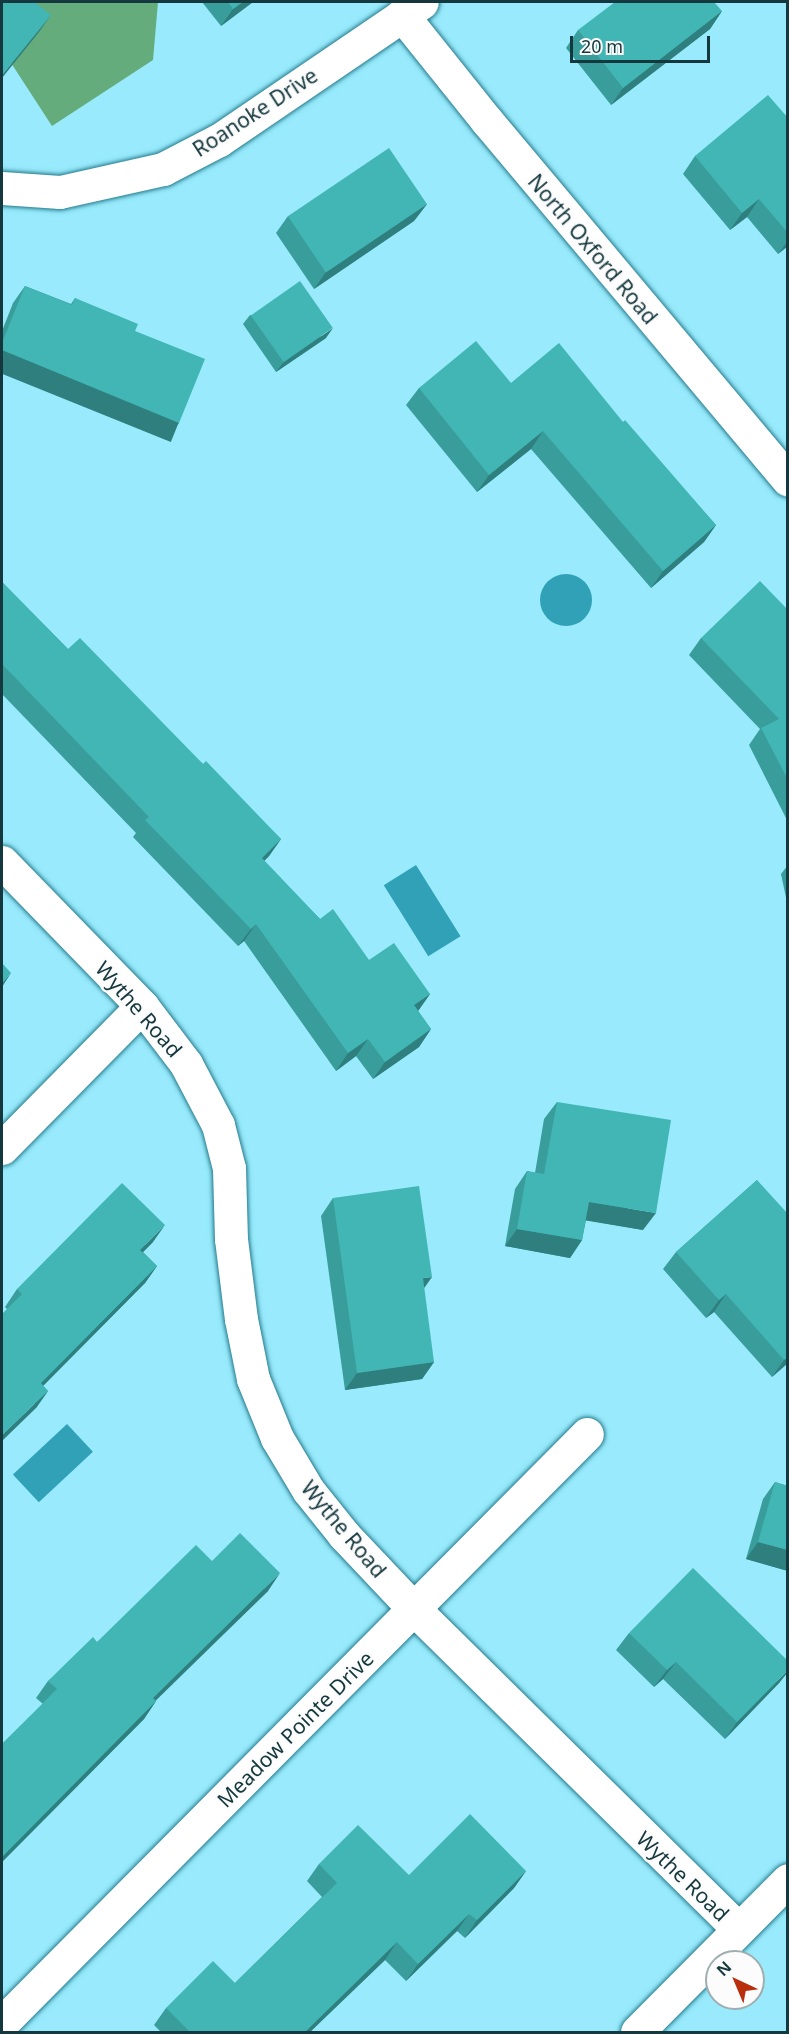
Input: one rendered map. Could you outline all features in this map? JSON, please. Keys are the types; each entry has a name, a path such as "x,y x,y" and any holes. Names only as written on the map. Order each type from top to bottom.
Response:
{"street":[{"name":"Roanoke Drive","path":"2,188 60,192 163,169 219,140 412,8"},
{"name":"North Oxford Road","path":"412,8 487,122 788,480"},
{"name":"Wythe Road","path":"2,862 142,1006 186,1064 218,1125 229,1168 231,1239 241,1318 253,1379 277,1438 308,1490 344,1535 414,1609 738,1929"},
{"path":"2,1148 142,1006"},
{"name":"Meadow Pointe Drive","path":"2,2024 587,1434"},
{"path":"637,2032 788,1880"}],"green space":[{"path":"2,2 158,2 153,60 52,126 2,49"}],"water":[{"path":"566,574 576,576 584,582 590,590 592,600 590,610 584,618 576,624 566,626 556,624 548,618 542,610 540,600 542,590 548,582 556,576"},
{"path":"416,865 461,936 428,956 384,885"},
{"path":"67,1424 93,1452 39,1502 13,1474"}],"building":[{"path":"2,2 34,2 51,15 2,75"},
{"path":"228,2 243,2 233,9"},
{"path":"615,2 714,2 722,11 623,88 578,30"},
{"path":"768,95 788,118 788,233 759,199 742,213 695,156"},
{"path":"389,148 427,204 326,273 288,216"},
{"path":"300,281 333,328 284,362 251,315"},
{"path":"25,286 72,305 75,298 138,324 135,331 205,359 179,423 2,350 2,343"},
{"path":"476,341 511,383 559,343 623,422 625,420 716,525 663,571 543,431 489,475 419,388"},
{"path":"760,581 788,610 788,780 761,728 779,719 701,638"},
{"path":"2,582 68,649 80,638 203,764 206,761 281,839 262,858 320,919 333,909 369,960 394,943 430,994 414,1005 431,1029 385,1062 368,1039 348,1053 256,924 251,929 145,820 149,817 2,664"},
{"path":"2,963 11,973 2,983"},
{"path":"557,1102 671,1120 656,1213 589,1202 582,1240 517,1229 527,1171 544,1174"},
{"path":"757,1180 788,1214 788,1357 784,1360 726,1294 719,1300 676,1252"},
{"path":"122,1183 165,1225 140,1250 157,1266 41,1383 48,1391 2,1435 2,1314 22,1294 17,1289"},
{"path":"419,1186 432,1277 423,1278 434,1362 357,1373 333,1198"},
{"path":"775,1482 788,1486 788,1550 758,1542"},
{"path":"240,1533 280,1573 153,1698 156,1701 2,1857 2,1744 57,1689 48,1681 93,1637 97,1642 196,1545 212,1561"},
{"path":"693,1568 788,1661 788,1670 737,1722 676,1662 667,1670 629,1633"},
{"path":"470,1814 526,1871 477,1920 469,1914 418,1964 397,1942 305,2032 190,2032 166,2008 213,1961 235,1983 337,1883 319,1864 358,1825 409,1875"}]}
